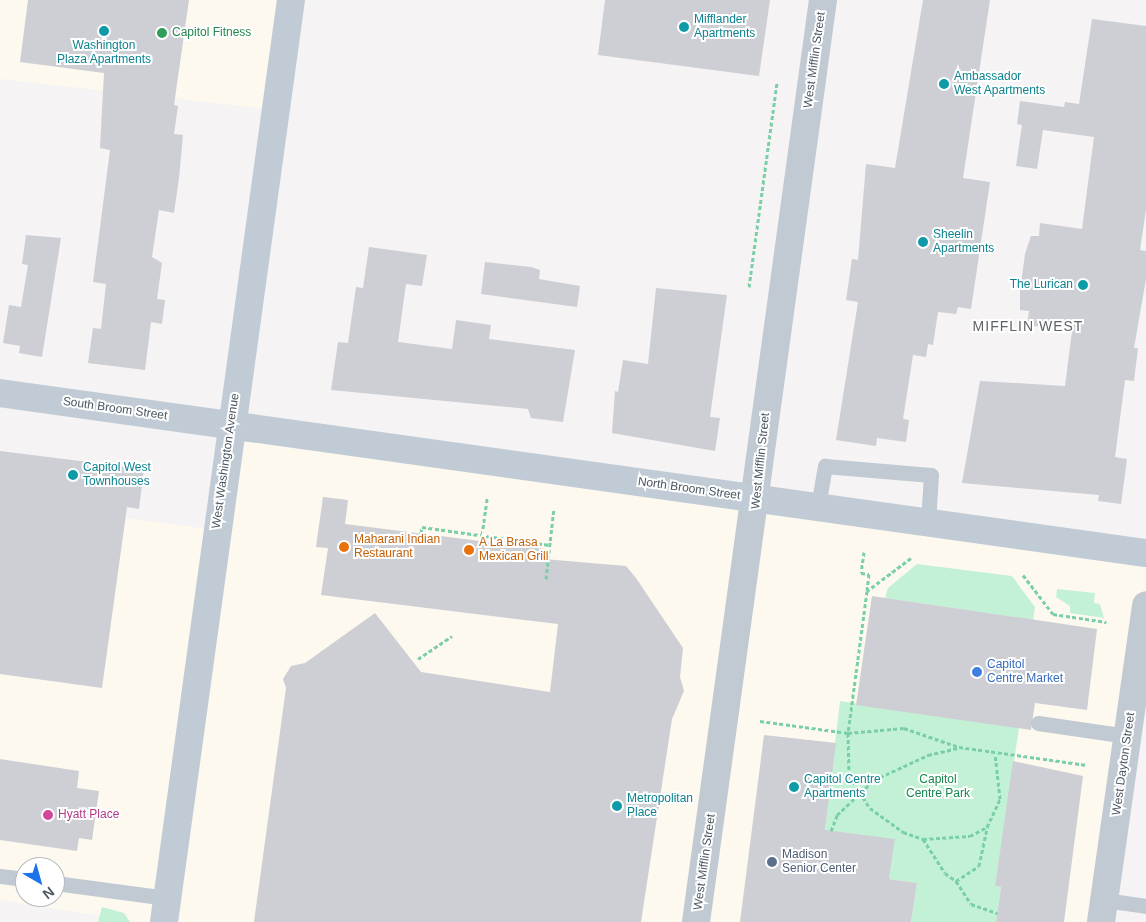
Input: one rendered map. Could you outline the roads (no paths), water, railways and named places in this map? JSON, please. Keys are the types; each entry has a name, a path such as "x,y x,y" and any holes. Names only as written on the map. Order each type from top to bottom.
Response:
{"street":[{"name":"West Washington Avenue","path":"166,910 231,425 291,0"},
{"name":"West Mifflin Street","path":"696,922 757,499 823,0"},
{"name":"South Broom Street","path":"0,393 231,425"},
{"name":"North Broom Street","path":"231,425 1146,553"},
{"name":"West Dayton Street","path":"1103,911 1146,605"}],"lane":[{"path":"818,506 825,466 931,475 928,522"},
{"path":"1038,723 1128,736"},
{"path":"0,876 15,878"},
{"path":"65,885 166,910"},
{"path":"1103,911 1146,906"}],"place":[{"name":"Mifflander Apartments","path":"684,27"},
{"name":"Washington Plaza Apartments","path":"104,31"},
{"name":"Capitol Fitness","path":"162,33"},
{"name":"Ambassador West Apartments","path":"944,84"},
{"name":"Sheelin Apartments","path":"923,242"},
{"name":"The Lurican","path":"1083,285"},
{"name":"Capitol West Townhouses","path":"73,475"},
{"name":"Maharani Indian Restaurant","path":"344,547"},
{"name":"A La Brasa Mexican Grill","path":"469,550"},
{"name":"Capitol Centre Market","path":"977,672"},
{"name":"Capitol Centre Apartments","path":"794,787"},
{"name":"Metropolitan Place","path":"617,806"},
{"name":"Hyatt Place","path":"48,815"},
{"name":"Madison Senior Center","path":"772,862"}],"district":[{"name":"MIFFLIN WEST","path":"1028,326"}],"park label":[{"name":"Capitol Centre Park","path":"938,787"}]}
